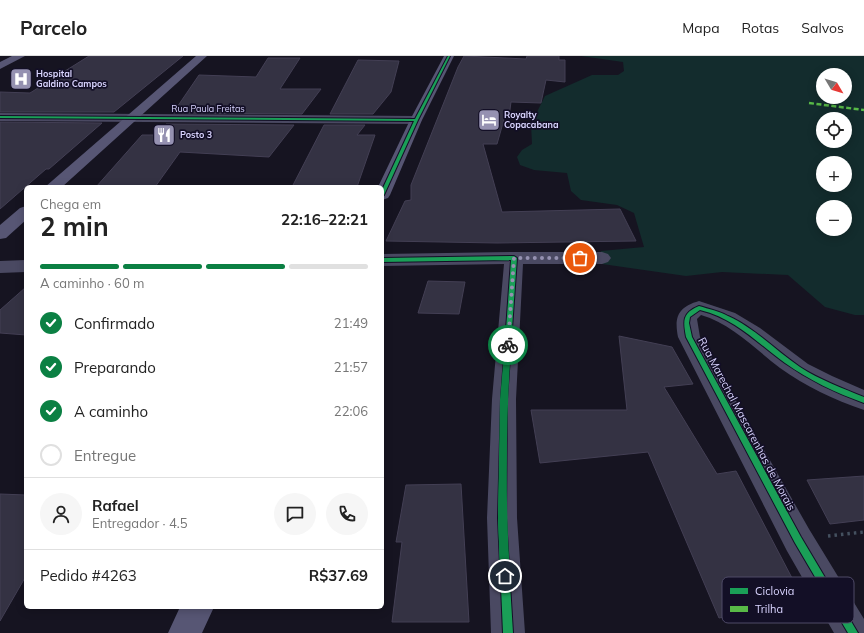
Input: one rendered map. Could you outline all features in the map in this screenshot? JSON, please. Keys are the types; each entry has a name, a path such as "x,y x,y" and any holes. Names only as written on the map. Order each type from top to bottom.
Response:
{"main road":[{"path":"0,66 20,56"},
{"path":"55,185 202,56"},
{"path":"384,191 416,120 449,56"},
{"path":"0,234 24,213"},
{"path":"185,633 196,609"}],"street":[{"name":"Rua Paula Freitas","path":"0,117 416,120"},
{"path":"508,633 502,518 504,399 514,258"},
{"path":"384,260 602,258"},
{"path":"0,267 24,266"},
{"name":"Rua Marechal Mascarenhas de Morais","path":"820,577 798,540 689,337 685,321 689,312 698,308 723,315 738,323 799,370 817,380 864,400"},
{"name":"Rua Marechal Mascarenhas de Morais","path":"847,623 853,633"}],"path":[{"path":"798,540 864,532"}],"green space":[{"path":"581,56 864,56 864,315 855,315 825,307 788,275 722,272 686,276 595,263 601,251 644,247 634,213 617,205 581,200 571,191 567,173 534,170 520,165 517,157 522,150 532,144 531,124 545,96 592,75 618,75 624,71 623,62"}],"building":[{"path":"89,56 183,56 114,112 0,112 0,92 30,93"},
{"path":"464,56 526,59 527,56 559,56 559,60 565,60 565,82 546,80 541,103 511,102 509,117 505,116 497,144 483,144 502,212 620,209 636,241 497,243 386,241 405,201 411,200 411,185 458,67"},
{"path":"268,58 300,58 280,89 321,89 302,114 173,113 199,75 256,77"},
{"path":"358,60 399,61 391,92 373,114 330,114"},
{"path":"0,122 102,123 49,169 46,169 28,185 24,185 24,188 0,209"},
{"path":"166,124 294,125 269,157 180,152 156,185 98,185 142,135 158,135"},
{"path":"324,125 365,125 357,135 375,135 358,185 293,185"},
{"path":"428,281 465,282 459,314 418,313"},
{"path":"24,289 24,335 0,333 0,310"},
{"path":"619,336 672,347 693,384 664,387 717,474 736,471 791,577 722,577 722,617 719,618 648,452 540,463 531,410 627,410"},
{"path":"864,476 864,520 830,524 807,480"},
{"path":"461,484 469,622 392,622 402,542 396,542 406,485"},
{"path":"0,494 24,495 24,579 0,621"}],"marked path":[{"path":"809,103 864,110"}],"cycle path":[{"path":"384,191 416,120 449,56"},
{"path":"0,117 416,120"},
{"path":"384,260 514,258 504,399 502,518 508,633"},
{"path":"820,577 798,540 689,337 686,320 690,314 699,308 714,312 740,325 788,362 808,375 864,400"},
{"path":"847,623 853,633"}],"way so far":[{"path":"508,345 514,258 580,258"}],"place":[{"name":"Hospital Galdino Campos","path":"21,79"},
{"name":"Royalty Copacabana","path":"489,120"},
{"name":"Posto 3","path":"164,135"}],"route":[{"path":"505,576 502,518 504,399 508,345"}]}
